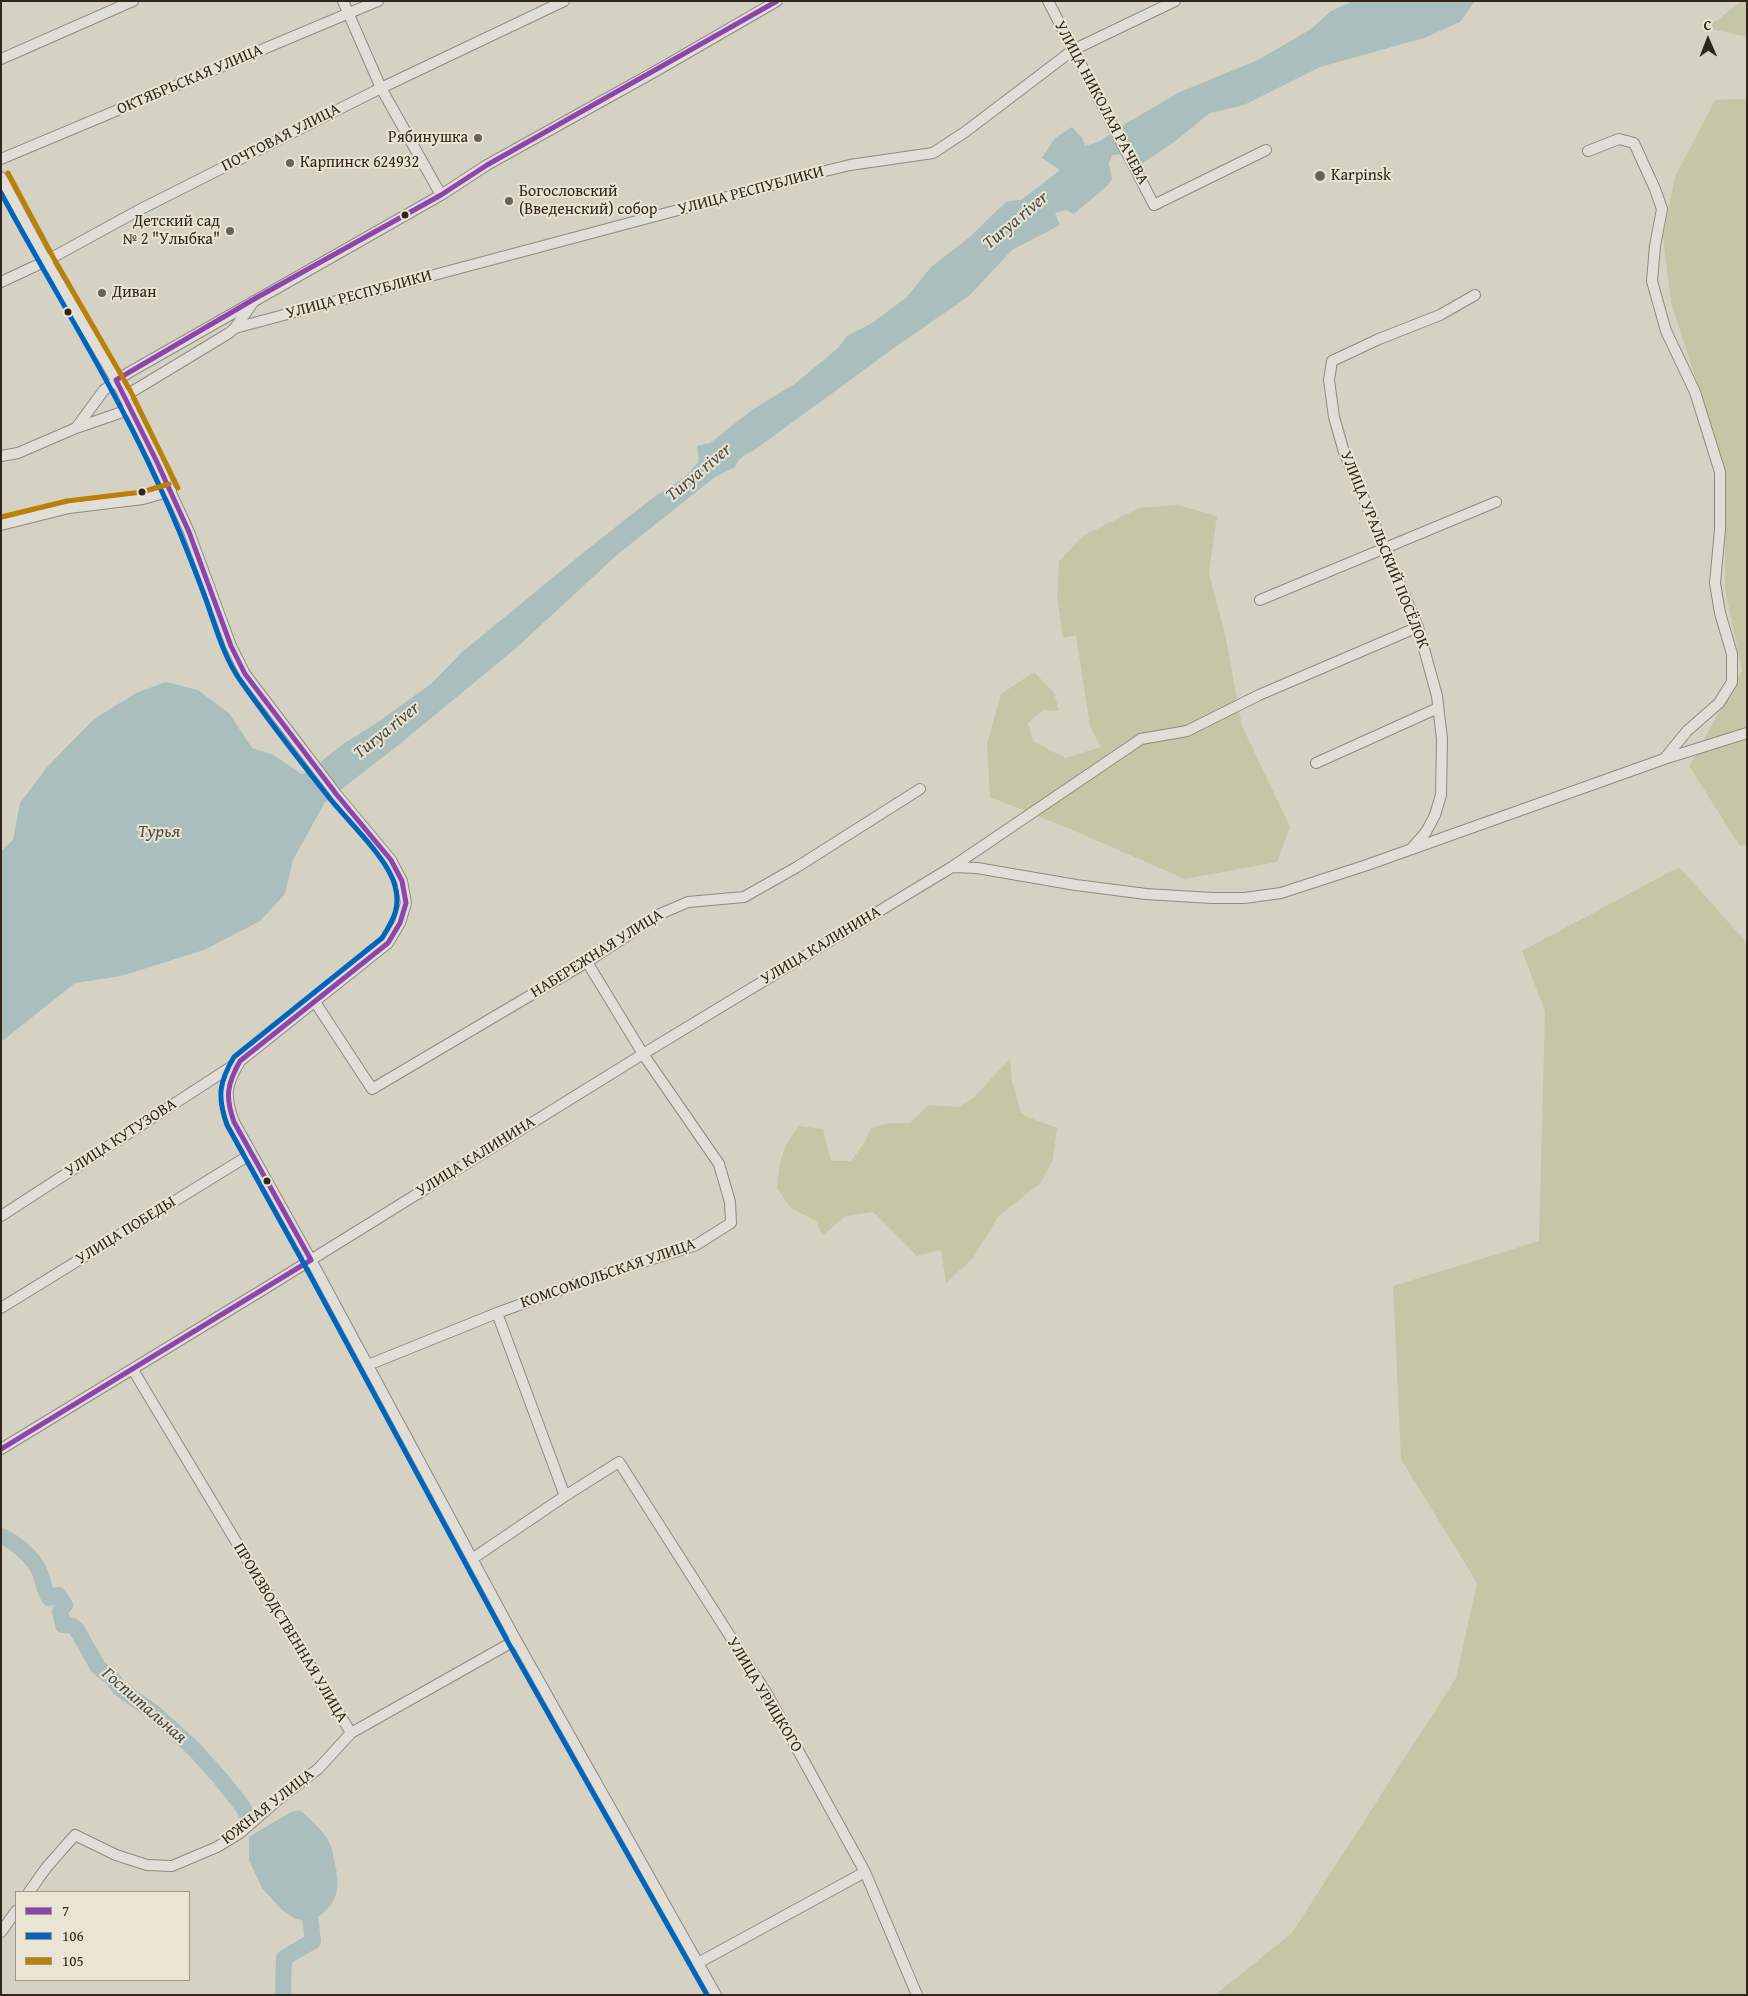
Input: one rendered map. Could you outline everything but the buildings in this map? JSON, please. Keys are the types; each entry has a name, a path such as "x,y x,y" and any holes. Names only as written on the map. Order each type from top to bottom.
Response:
{"street":[{"path":"1,59 133,1"},
{"path":"343,1 381,88 441,195"},
{"name":"ОКТЯБРЬСКАЯ УЛИЦА","path":"1,159 378,1"},
{"name":"ПОЧТОВАЯ УЛИЦА","path":"1,282 46,261 140,209 381,88 564,1"},
{"path":"76,428 104,390 116,380 256,298 441,195 487,165 777,1"},
{"name":"УЛИЦА НИКОЛАЯ РАЧЕВА","path":"1048,1 1154,205 1266,150"},
{"name":"УЛИЦА РЕСПУБЛИКИ","path":"235,328 817,173 858,164 933,153 965,132 1073,50 1174,1"},
{"path":"1588,151 1619,139 1634,142 1655,189 1662,209 1655,246 1652,281 1666,331 1695,392 1720,472 1720,530 1715,583 1720,613 1732,654 1732,682 1719,703 1687,731 1664,759"},
{"name":"УЛИЦА КУТУЗОВА","path":"1,177 46,261 131,409 189,532 231,646 245,674 338,796 391,860 402,881 406,903 400,923 388,943 240,1061 1,1216"},
{"name":"УЛИЦА УРАЛЬСКИЙ ПОСЁЛОК","path":"1410,850 1426,832 1435,815 1441,795 1442,739 1438,696 1418,628 1344,452 1334,417 1329,380 1332,361 1379,338 1440,315 1475,294"},
{"path":"124,396 235,328 256,298"},
{"path":"1,456 18,453 76,428 131,409"},
{"path":"1,525 69,508 143,499 171,491"},
{"path":"1260,600 1496,502"},
{"name":"УЛИЦА КАЛИНИНА","path":"1,1449 643,1054 952,868 1141,740 1187,731 1259,695 1418,628"},
{"path":"1316,762 1438,708"},
{"path":"952,868 977,868 1076,885 1146,894 1244,898 1281,893 1410,850 1664,759 1747,733"},
{"name":"НАБЕРЕЖНАЯ УЛИЦА","path":"315,1002 372,1090 587,962 660,914 688,902 744,897 797,868 920,789"},
{"name":"КОМСОМОЛЬСКАЯ УЛИЦА","path":"368,1365 497,1313 596,1277 696,1245 732,1223 730,1202 719,1164 643,1054 587,962"},
{"path":"240,1061 231,1076 227,1088 228,1105 234,1122 311,1260 516,1640 716,1995"},
{"name":"УЛИЦА ПОБЕДЫ","path":"1,1308 251,1154"},
{"path":"497,1313 565,1496"},
{"name":"ПРОИЗВОДСТВЕННАЯ УЛИЦА","path":"132,1370 351,1733 516,1640"},
{"name":"УЛИЦА УРИЦКОГО","path":"472,1559 619,1462 767,1694 864,1872 917,1995"},
{"name":"ЮЖНАЯ УЛИЦА","path":"30,1891 46,1868 75,1835 116,1855 147,1865 172,1866 217,1847 240,1833 280,1798 318,1769 351,1733"},
{"path":"698,1963 864,1872"},
{"path":"1,1932 15,1911"}],"green space":[{"path":"1742,1 1747,1 1747,37 1707,28"},
{"path":"1747,99 1747,845 1740,846 1689,766 1742,671 1725,589 1726,471 1671,303 1663,236 1675,177 1715,100"},
{"path":"1178,505 1217,516 1209,573 1226,639 1242,726 1290,827 1277,862 1185,879 1075,831 990,797 987,743 1001,694 1034,672 1054,693 1059,711 1043,710 1028,723 1033,741 1065,758 1101,747 1090,727 1076,635 1063,638 1057,596 1059,561 1083,536 1139,508"},
{"path":"1679,867 1747,943 1747,1995 1215,1995 1292,1933 1456,1678 1477,1583 1401,1459 1393,1286 1539,1241 1545,1011 1522,951"},
{"path":"1010,1059 1012,1081 1021,1113 1057,1128 1053,1159 1040,1184 998,1217 973,1258 946,1283 941,1250 917,1256 873,1212 846,1216 822,1236 817,1222 790,1207 777,1188 782,1155 788,1141 799,1126 823,1129 831,1161 851,1161 865,1142 871,1128 889,1123 910,1123 929,1105 958,1107 972,1099"}],"water":[{"path":"1353,1 1475,1 1460,22 1424,38 1320,67 1244,105 1210,113 1174,142 1140,165 1134,153 1112,155 1109,164 1112,179 1106,187 1074,214 1066,210 1055,213 1060,225 1012,250 969,296 745,455 735,467 715,477 618,554 515,649 396,747 325,802 293,860 285,894 260,921 204,950 121,976 75,983 1,1042 1,851 13,840 20,803 48,766 94,719 136,693 166,682 198,690 229,713 252,748 274,755 301,774 313,772 323,760 343,744 375,724 431,684 462,652 589,548 654,497 685,477 699,461 697,446 710,443 752,410 796,383 838,348 847,336 872,323 907,297 931,267 970,237 1008,201 1021,200 1060,170 1042,158 1055,138 1072,127 1082,138 1085,146 1100,141 1180,92 1258,60 1311,29 1331,11"},
{"path":"300,1810 317,1826 328,1840 337,1873 337,1890 332,1904 311,1922 296,1919 282,1910 262,1888 249,1860 249,1837 291,1812"}],"waterway":[{"name":"Госпитальная","path":"1,1536 27,1554 35,1564 40,1572 49,1598 58,1595 65,1605 60,1611 63,1625 73,1626 77,1630 98,1667 112,1678 120,1689 152,1711 194,1749 243,1807 248,1818"},
{"name":"Госпитальная","path":"283,1995 284,1958 313,1941 308,1901"}],"transit line":[{"name":"7","path":"311,1260 234,1122 229,1105 230,1084 240,1061 388,943 400,923 406,903 402,881 391,860 337,795 245,674 231,646 189,532 116,380 256,298 441,195 487,165 777,1"},
{"name":"105","path":"8,173 53,257 131,392 178,488"},
{"name":"106","path":"1,193 102,372 140,444 164,495 220,640 234,671 308,771 377,853 391,876 397,894 395,914 382,938 234,1057 225,1074 221,1090 222,1106 227,1125 509,1644 707,1995"},
{"name":"105","path":"1,517 67,501 142,492 169,484"},
{"name":"7","path":"1,1449 311,1260"}],"place":[{"name":"Рябинушка","path":"478,138"},
{"name":"Карпинск 624932","path":"290,163"},
{"name":"Karpinsk","path":"1320,176"},
{"name":"Богословский (Введенский) собор","path":"509,201"},
{"name":"Детский сад № 2 \"Улыбка\"","path":"230,231"},
{"name":"Диван","path":"102,293"}],"water label":[{"name":"Turya river","path":"1016,221"},
{"name":"Turya river","path":"699,473"},
{"name":"Turya river","path":"387,731"},
{"name":"Турья","path":"159,832"}]}
